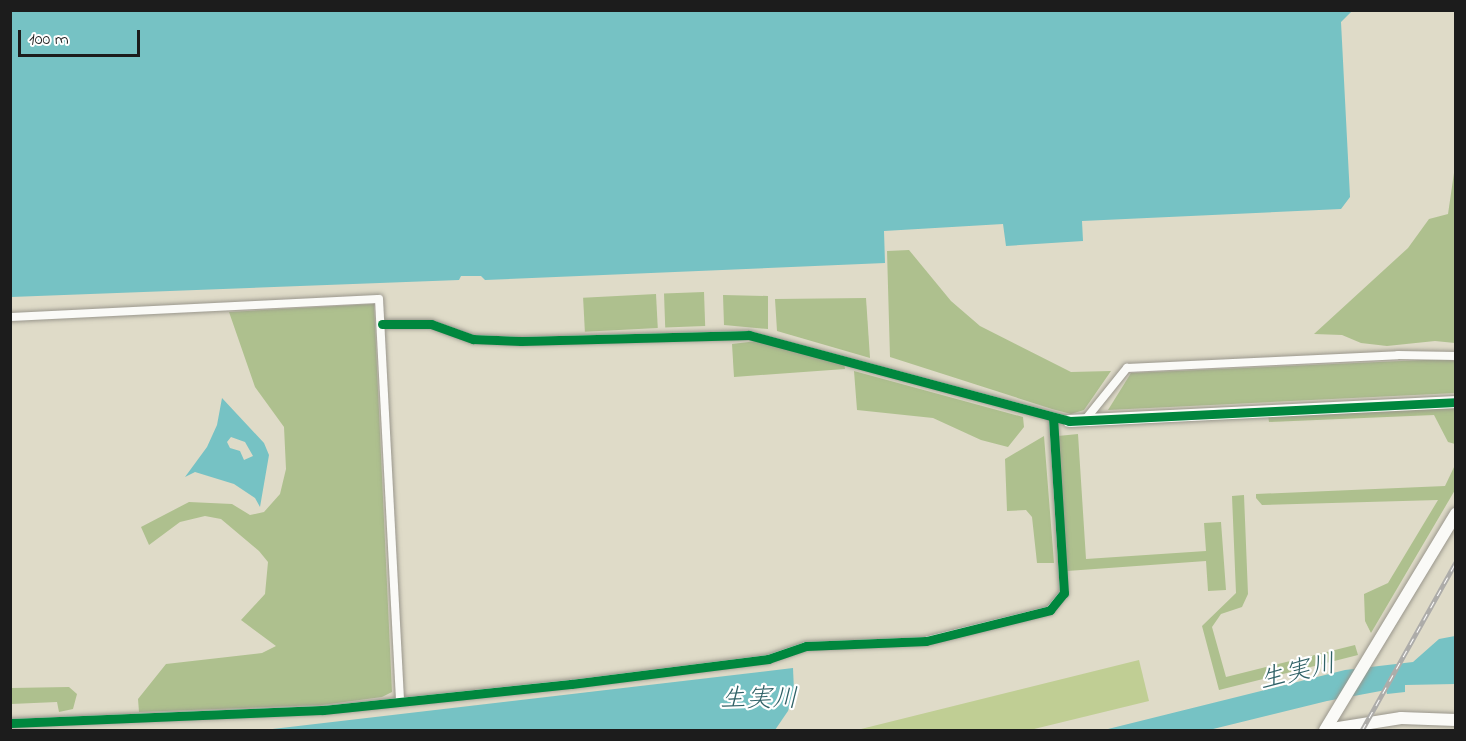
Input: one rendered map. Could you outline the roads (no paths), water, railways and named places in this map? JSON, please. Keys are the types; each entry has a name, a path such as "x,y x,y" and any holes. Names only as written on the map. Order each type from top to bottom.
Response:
{"street":[{"path":"10,317 379,299 400,700"},
{"path":"382,324 431,324 473,339 522,341 749,335 1053,419 1069,421 1455,402"},
{"path":"1085,420 1127,368 1398,355 1455,356"},
{"path":"10,723 32,727 323,710 707,669 768,659 806,646 926,641 1050,610 1064,593 1053,419"},
{"path":"1326,730 1455,514"},
{"path":"1326,730 1401,718 1455,720"}],"water":[{"path":"11,10 1352,11 1341,22 1350,197 1341,209 1082,221 1083,241 1006,246 1003,224 884,231 885,263 485,280 481,276 461,276 459,280 11,297"},
{"path":"222,398 264,443 269,455 260,507 255,498 234,484 195,472 185,477 207,447 217,425","holes":["231,437 245,442 253,456 244,460 240,451 230,448 227,442"]},
{"name":"生実川","path":"1455,636 1455,684 1405,685 1405,692 1387,694 1386,690 1327,701 1209,730 1104,730 1345,670 1413,662 1439,639"},
{"name":"生実川","path":"793,668 794,691 788,711 775,730 264,730"}],"railway":[{"path":"1362,730 1456,562"}]}
